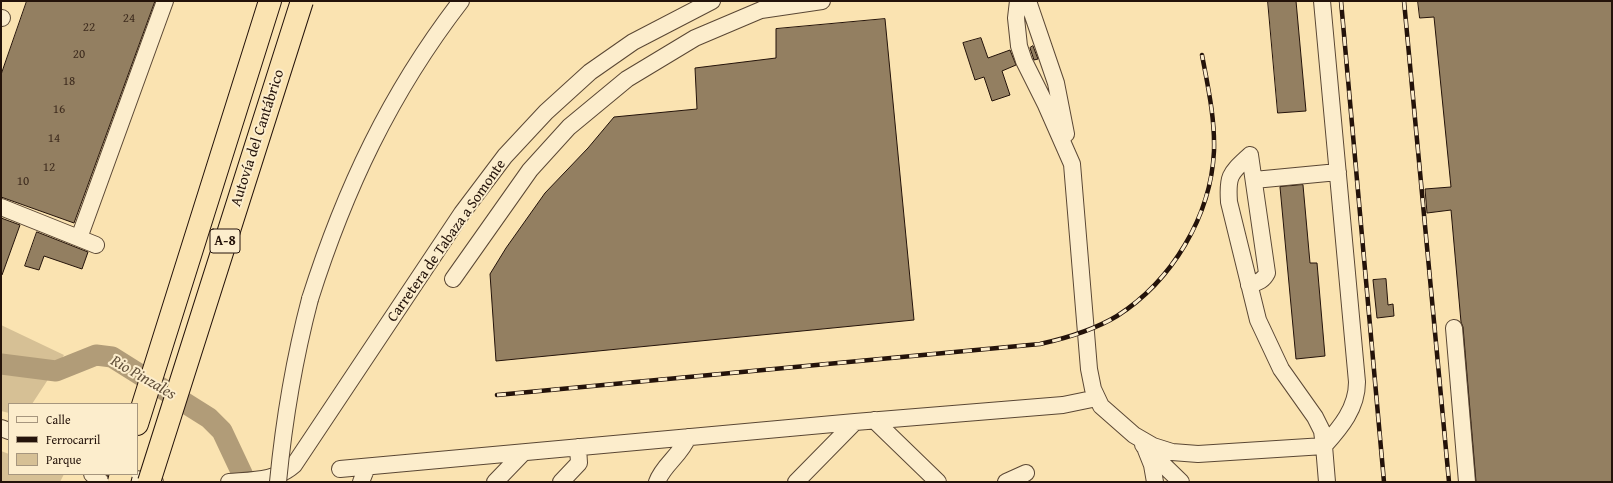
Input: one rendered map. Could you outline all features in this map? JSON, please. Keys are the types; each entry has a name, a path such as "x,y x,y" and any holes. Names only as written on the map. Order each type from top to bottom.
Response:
{"highway":[{"name":"Autovía del Cantábrico","path":"138,421 270,1"},
{"name":"Autovía del Cantábrico","path":"149,482 302,1"}],"street":[{"path":"79,238 165,1"},
{"path":"278,482 288,399 299,340 327,245 372,142 404,83 461,1"},
{"name":"Carretera de Tabaza a Somonte","path":"229,482 276,477 286,473 301,457 462,214 505,156 546,112 590,72 633,42 712,1"},
{"path":"453,279 530,170 569,128 627,79 695,38 761,10 822,1"},
{"path":"1018,1 1016,18 1019,46 1072,164"},
{"path":"1028,1 1056,83 1072,164 1088,369 1097,398 1107,413 1139,440 1181,482"},
{"path":"1139,440 1162,449 1185,454 1324,446 1350,412 1357,393 1322,1"},
{"path":"1249,285 1260,282 1267,273 1250,155 1230,173 1228,187 1229,202 1249,285 1258,320 1281,370 1316,417 1322,431 1327,482"},
{"path":"1254,180 1338,172"},
{"path":"1,207 96,245"},
{"path":"1454,328 1467,482"},
{"path":"340,469 874,420 1063,405 1097,398"},
{"path":"874,420 938,482"},
{"path":"796,482 855,422"},
{"path":"657,482 659,475 684,448 688,437"},
{"path":"1139,440 1152,465 1155,482"},
{"path":"561,482 579,463 578,447"},
{"path":"495,482 522,452"},
{"path":"1184,482 1182,471 1183,466 1190,458 1198,454"},
{"path":"361,482 367,467"},
{"path":"1006,482 1026,473"},
{"path":"93,475 102,482"},
{"path":"119,478 155,482"}],"green space":[{"path":"1,325 64,355 33,403 8,403 8,413 1,411"},
{"path":"1,451 8,454 8,475 64,475 60,482 1,482"}],"building":[{"path":"27,1 155,1 74,223 1,197 1,75"},
{"path":"1268,1 1296,1 1306,111 1278,113"},
{"path":"1418,1 1612,1 1612,482 1476,482 1463,327 1461,322 1451,210 1427,213 1425,189 1451,187 1434,17 1420,18"},
{"path":"885,19 914,320 496,361 490,274 506,248 545,193 588,148 614,117 697,109 695,68 776,58 776,29"},
{"path":"981,38 988,58 1010,50 1016,65 1002,71 1010,95 992,101 984,77 975,80 963,43"},
{"path":"1033,46 1038,59 1034,60 1030,48"},
{"path":"1303,185 1310,263 1317,263 1325,356 1296,359 1280,187"},
{"path":"1,218 20,225 2,275 1,275"},
{"path":"37,232 88,252 82,269 44,256 39,270 25,266"},
{"path":"1386,279 1388,305 1393,304 1394,316 1377,318 1373,280"}],"waterway":[{"name":"Rio Pinzales","path":"1,364 56,371 96,355 112,357 209,418 222,431 246,482"}],"railway":[{"path":"1341,1 1384,482"},
{"path":"1404,1 1449,482"},
{"path":"497,395 1040,344 1070,336 1108,321 1137,302 1155,285 1171,266 1185,245 1196,223 1205,199 1211,175 1214,139 1209,91 1202,55"}]}
